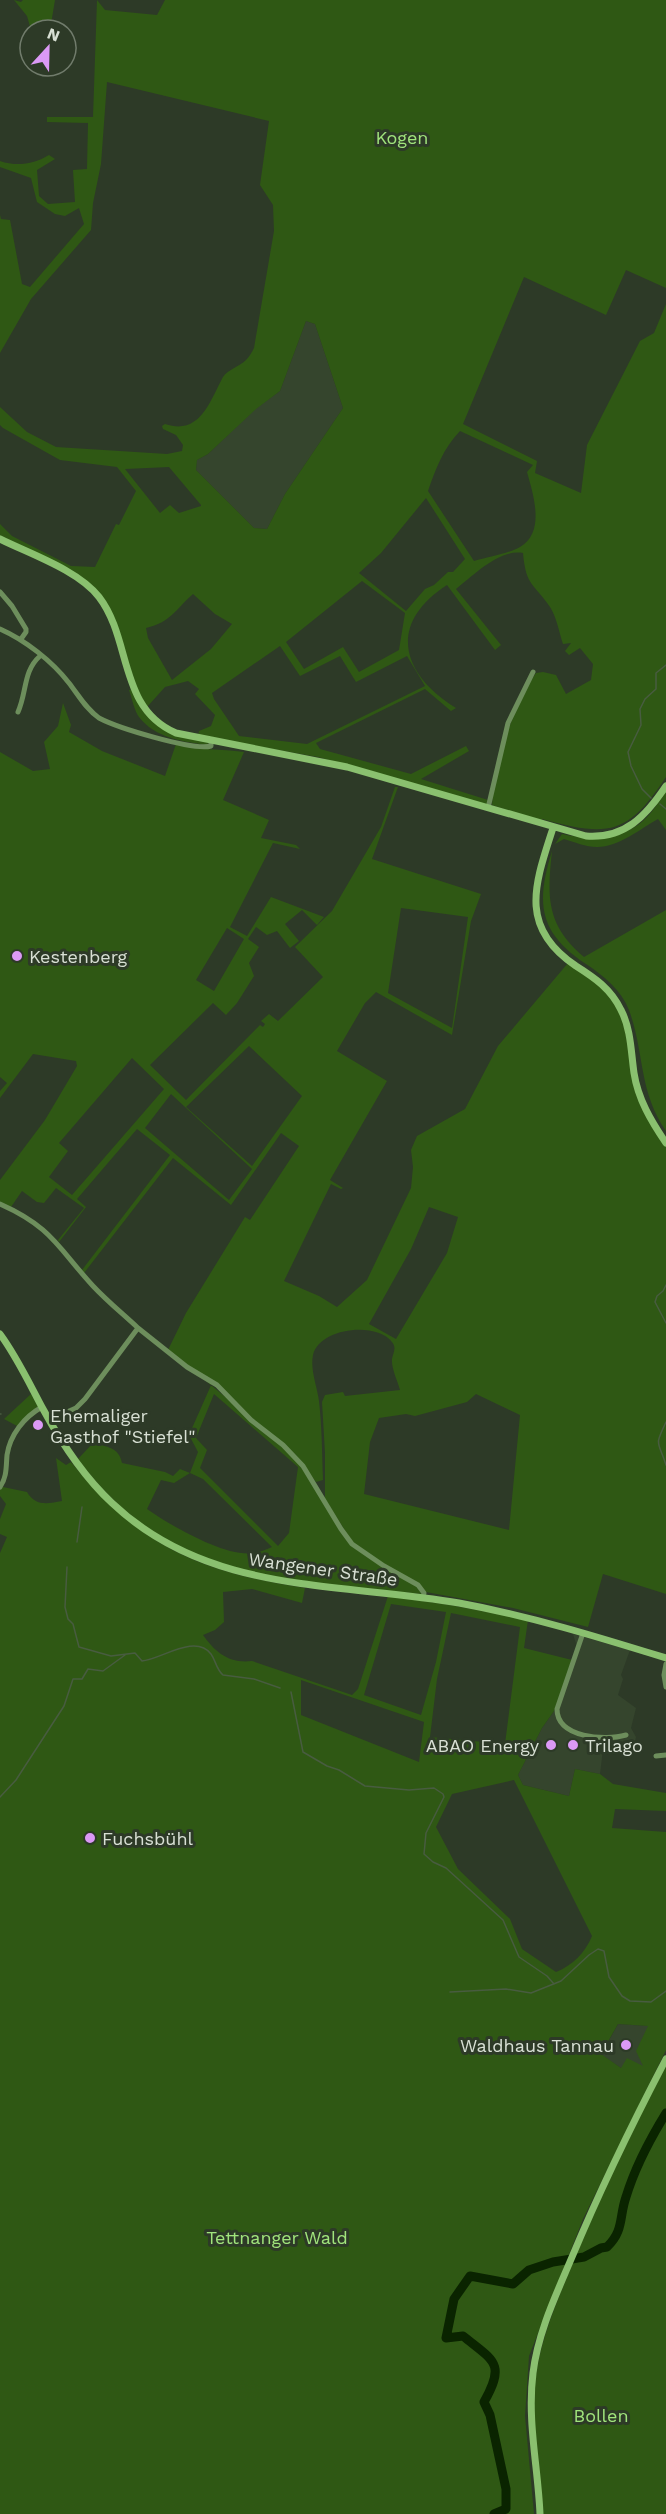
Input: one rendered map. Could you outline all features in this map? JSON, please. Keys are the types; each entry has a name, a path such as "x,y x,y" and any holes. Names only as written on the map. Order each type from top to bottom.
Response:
{"main road":[{"path":"0,539 68,572 90,587 108,612 133,686 147,712 172,731 211,741 347,766 586,836 600,837 619,832 640,820 666,786"},
{"path":"553,828 535,886 538,922 556,950 602,983 616,1000 628,1028 634,1073 642,1103 666,1143"},
{"name":"Wangener Straße","path":"0,1334 23,1370 49,1420 83,1472 113,1504 148,1532 194,1557 237,1572 274,1580 423,1598 535,1619 666,1658"},
{"path":"540,2514 531,2422 531,2392 539,2342 574,2251 666,2059"}],"street":[{"path":"0,592 26,629 21,639"},
{"path":"0,629 21,639 68,681 89,711 105,721 186,746 211,746 211,741"},
{"path":"18,712 30,668 40,656"},
{"path":"488,808 508,723 533,672"},
{"path":"0,1204 26,1216 44,1229 93,1286 138,1328 188,1367 217,1385 251,1420 283,1445 303,1466 352,1544 367,1556 418,1585 424,1593 423,1598"},
{"path":"49,1420 80,1405 138,1328"},
{"path":"0,1487 6,1473 11,1439 28,1418 42,1407"},
{"path":"583,1633 557,1718 564,1727 587,1735 609,1739 626,1736"},
{"path":"666,1664 664,1675 666,1687"},
{"path":"656,1756 666,1755"}],"shaded area":[{"path":"306,321 315,324 343,408 285,494 267,529 254,528 196,470 197,460 208,454 256,408 280,391"},
{"path":"573,1634 630,1650 621,1675 623,1679 618,1695 636,1708 631,1728 636,1737 635,1741 628,1746 604,1741 600,1774 575,1769 569,1796 523,1785 518,1775 542,1728 554,1711 577,1647"},
{"path":"618,2024 649,2026 644,2067 621,2068 601,2055"}],"green space":[{"path":"14,0 21,2 23,0 55,0 52,18 28,18"},
{"name":"Kogen","path":"97,0 105,10 157,15 165,0 666,0 666,288 626,270 606,315 524,277 463,424 537,461 535,473 581,493 587,445 640,341 654,333 666,304 666,777 639,811 627,821 614,827 584,828 542,819 541,821 492,805 496,772 512,718 536,673 556,675 566,694 591,680 593,664 580,648 569,655 565,651 571,643 563,644 552,611 529,579 523,553 505,555 496,559 456,589 501,645 495,650 447,585 428,600 415,616 409,632 408,648 413,664 423,680 437,695 456,708 451,711 425,689 316,743 320,749 411,774 466,746 469,751 421,779 488,800 487,805 318,757 198,736 199,731 211,726 215,715 195,694 199,689 188,681 165,687 147,707 139,693 113,619 92,585 0,536 0,524 12,536 71,566 95,567 116,524 119,525 136,491 117,467 60,460 3,428 0,425 0,407 27,432 56,447 167,454 182,451 183,445 176,435 163,429 162,426 165,424 187,425 195,421 208,406 223,377 246,360 254,348 274,231 273,205 260,185 269,121 107,82 101,164 93,203 91,230 31,299 0,353 0,215 1,219 10,220 22,284 30,287 84,224 79,208 65,216 55,214 37,202 31,178 0,167 0,161 25,164 49,155 55,159 37,170 39,196 48,204 75,202 73,170 87,169 88,123 47,122 47,117 93,117","holes":["306,321 315,324 343,408 285,494 267,529 254,528 196,470 197,460 208,454 256,409 280,391","460,431 533,465 527,472 534,501 535,522 533,532 520,547 474,561 428,491 449,445","169,467 201,505 179,513 170,505 160,513 125,469","426,498 465,559 453,572 448,572 434,585 425,589 406,611 359,573 381,553","362,581 405,613 399,650 359,672 343,647 304,669 286,642","193,594 215,614 232,624 211,649 172,680 148,638 146,628 172,615","280,646 300,676 340,656 356,682 407,656 425,686 307,744 239,736 212,693"]},
{"path":"132,689 146,712 162,725 208,743 208,745 170,738 153,730 137,714 129,690"},
{"path":"63,703 71,725 69,732 102,751 165,776 176,744 244,752 223,800 269,820 261,838 296,845 300,849 273,843 230,927 247,936 271,897 324,917 317,925 302,910 285,924 299,941 290,948 277,931 267,935 256,927 248,939 259,947 249,963 254,976 237,1003 226,1015 213,1003 150,1065 186,1100 260,1025 263,1027 265,1024 261,1021 269,1014 278,1021 323,977 295,947 332,911 381,827 395,787 398,787 372,859 481,894 471,921 452,1035 376,992 365,1003 337,1051 387,1081 330,1180 343,1188 331,1184 284,1281 319,1296 337,1307 367,1280 411,1188 413,1167 411,1150 417,1136 465,1109 498,1046 568,963 602,987 612,998 624,1023 639,1101 649,1122 666,1146 666,1594 603,1574 588,1627 513,1608 426,1592 353,1543 325,1499 322,1402 325,1395 343,1392 345,1396 400,1390 392,1363 394,1346 384,1335 374,1331 349,1330 336,1333 317,1346 312,1361 320,1411 323,1480 316,1482 295,1454 168,1350 186,1313 245,1217 250,1220 299,1146 281,1133 231,1205 173,1158 84,1273 82,1270 170,1155 137,1129 77,1199 86,1207 59,1242 58,1240 84,1208 56,1188 44,1203 37,1202 22,1191 11,1207 0,1203 0,1180 45,1120 77,1066 76,1061 33,1054 0,1098 0,1091 7,1083 0,1077 0,752 33,771 50,769 44,742 58,726","holes":["401,908 468,917 452,1028 388,993","227,928 244,939 214,991 196,980","249,1046 302,1096 252,1166 186,1107","132,1058 164,1089 72,1195 49,1177 68,1151 59,1143","171,1094 252,1169 229,1200 145,1128","429,1207 458,1217 447,1253 396,1339 369,1324 411,1249","476,1394 520,1415 509,1530 364,1494 370,1442 379,1418 406,1414 415,1416 467,1402"]},
{"path":"666,791 666,830 658,819 629,837 605,846 589,846 564,839 555,844 562,834 593,838 625,832 647,818"},
{"path":"552,851 550,896 552,909 562,933 584,957 666,910 666,1131 657,1116 646,1086 634,1026 626,1003 599,973 570,952 550,928 543,901"},
{"path":"212,1383 303,1467 351,1545 414,1583 422,1594 277,1577 232,1567 190,1551 150,1529 113,1499 78,1459 93,1443 115,1451 122,1463 165,1472 173,1476 180,1469 190,1473 198,1452 189,1435","holes":["214,1394 298,1467 289,1533 278,1546 200,1468 207,1450 196,1438","190,1473 203,1479 272,1547 254,1553 229,1550 199,1539 147,1509 161,1480 174,1483"]},
{"path":"31,1394 40,1410 19,1427 4,1419"},
{"name":"Tettnanger Wald","path":"56,1458 66,1465 71,1462 121,1515 147,1535 174,1550 202,1563 233,1573 305,1588 302,1603 252,1589 223,1592 224,1622 215,1630 203,1635 212,1647 230,1659 252,1661 352,1695 358,1689 388,1596 528,1620 524,1648 572,1660 554,1711 542,1728 518,1775 523,1785 569,1796 575,1769 600,1774 613,1784 666,1793 666,1811 615,1809 612,1828 666,1832 666,2050 583,2219 529,2356 525,2416 534,2514 0,2514 0,1553 7,1537 0,1534 0,1519 6,1504 0,1496 0,1490 3,1487 27,1492 34,1500 42,1503 62,1501","holes":["391,1604 446,1612 436,1662 421,1715 364,1695","451,1613 520,1627 505,1744 430,1737 437,1679","301,1680 424,1722 419,1762 301,1715","514,1780 592,1936 582,1953 573,1962 556,1972 522,1949 510,1919 458,1869 436,1827 452,1794","618,2024 648,2026 636,2051 643,2066 627,2058 621,2068 601,2054"]},
{"name":"Bollen","path":"666,2065 666,2514 542,2514 534,2398 537,2366 545,2335 585,2235"}],"waterway":[{"path":"651,798 642,789 631,766 628,752 641,725 640,709 645,699 656,689 656,673 666,665"},
{"path":"660,804 666,809"},
{"path":"666,1285 655,1302 666,1323"},
{"path":"666,1422 658,1444 666,1465"},
{"path":"77,1542 82,1507"},
{"path":"67,1567 65,1607 68,1619 73,1624 79,1647 111,1656 135,1653 142,1661 177,1649 196,1646 204,1648 211,1654 223,1675 254,1679 280,1688"},
{"path":"0,1797 16,1780 64,1706 73,1679 82,1679 88,1669 103,1671 125,1655"},
{"path":"291,1692 303,1752 365,1786 409,1790 434,1788 443,1794 444,1797 426,1833 424,1854 433,1862 446,1868 503,1920 519,1957 547,1976 554,1984"},
{"path":"450,1992 506,1989 531,1993 561,1981 598,1949 604,1951 609,1977 622,1996 630,2001 651,2002 666,1991"},
{"path":"494,2514 506,2509 506,2489 490,2415 484,2402 491,2389 495,2371 489,2358 463,2336 446,2338 454,2299 470,2276 513,2284 529,2270 553,2262 584,2257 607,2247 619,2229 626,2197 638,2164 666,2113"}],"place":[{"name":"Kestenberg","path":"17,956"},
{"name":"Ehemaliger Gasthof \"Stiefel\"","path":"38,1425"},
{"name":"ABAO Energy","path":"551,1745"},
{"name":"Trilago","path":"573,1745"},
{"name":"Fuchsbühl","path":"90,1838"},
{"name":"Waldhaus Tannau","path":"626,2045"}]}
